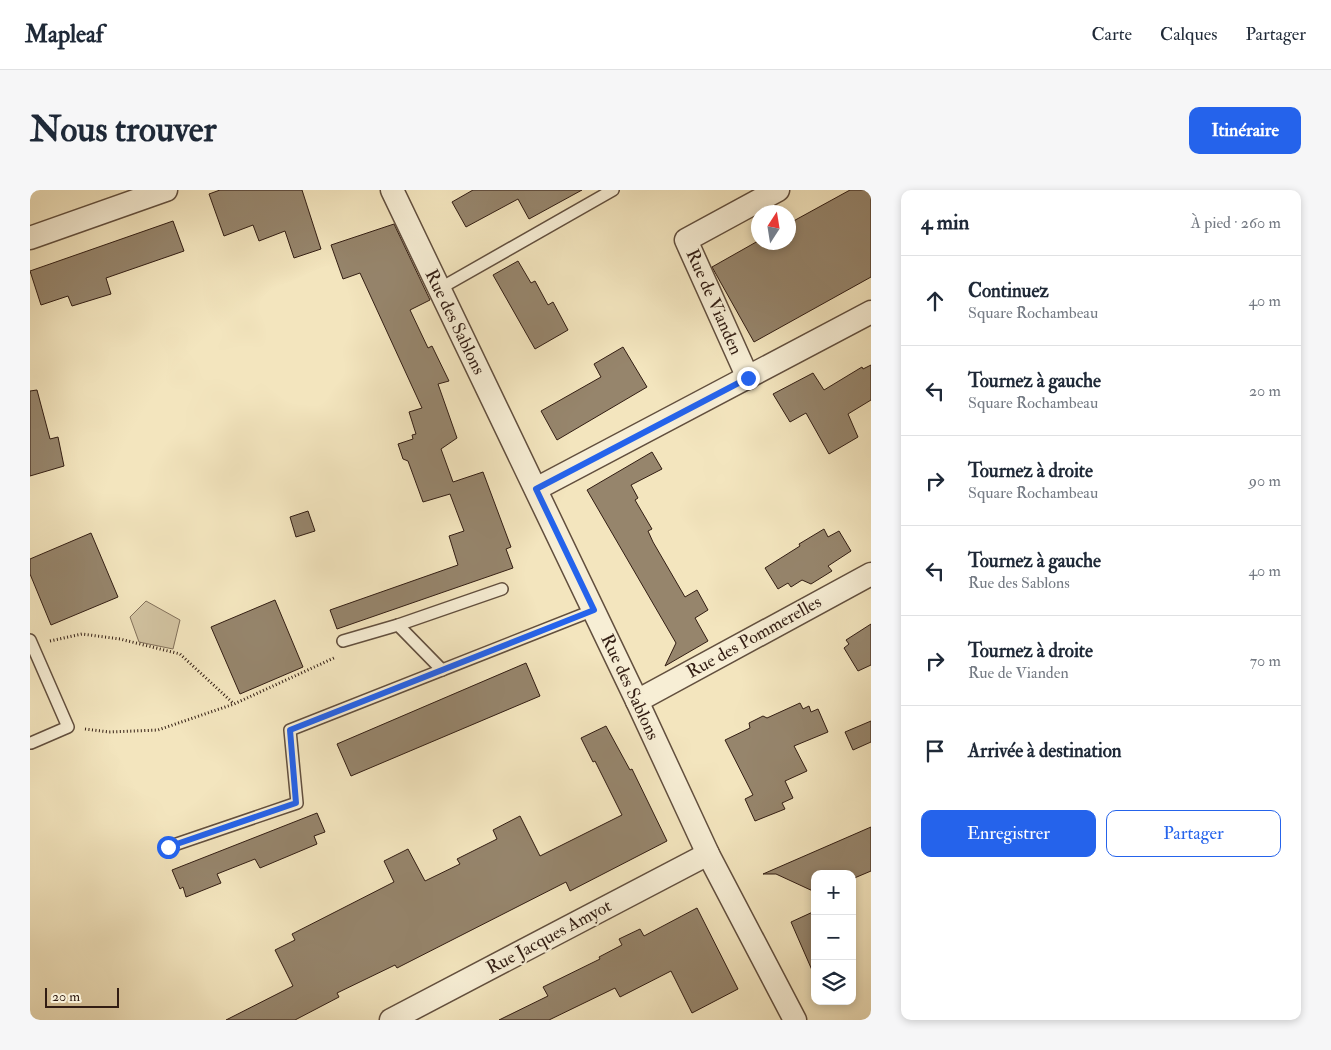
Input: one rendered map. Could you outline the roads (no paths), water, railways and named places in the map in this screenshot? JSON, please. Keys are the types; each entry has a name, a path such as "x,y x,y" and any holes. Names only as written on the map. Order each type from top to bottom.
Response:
{"street":[{"path":"30,238 166,190"},
{"name":"Rue des Sablons","path":"392,190 594,610 708,854 795,1020"},
{"name":"Rue de Vianden","path":"748,378 686,240 778,190"},
{"name":"Rue de Vianden","path":"536,489 871,312"},
{"name":"Rue des Pommerelles","path":"637,701 871,574"},
{"name":"Rue Jacques Amyot","path":"391,1020 708,854"}],"lane":[{"path":"439,289 613,190"},
{"path":"343,641 398,625 502,589"},
{"path":"168,847 296,803 290,730 594,610"},
{"path":"398,625 442,670"},
{"path":"31,643 68,728 31,743"}]}
